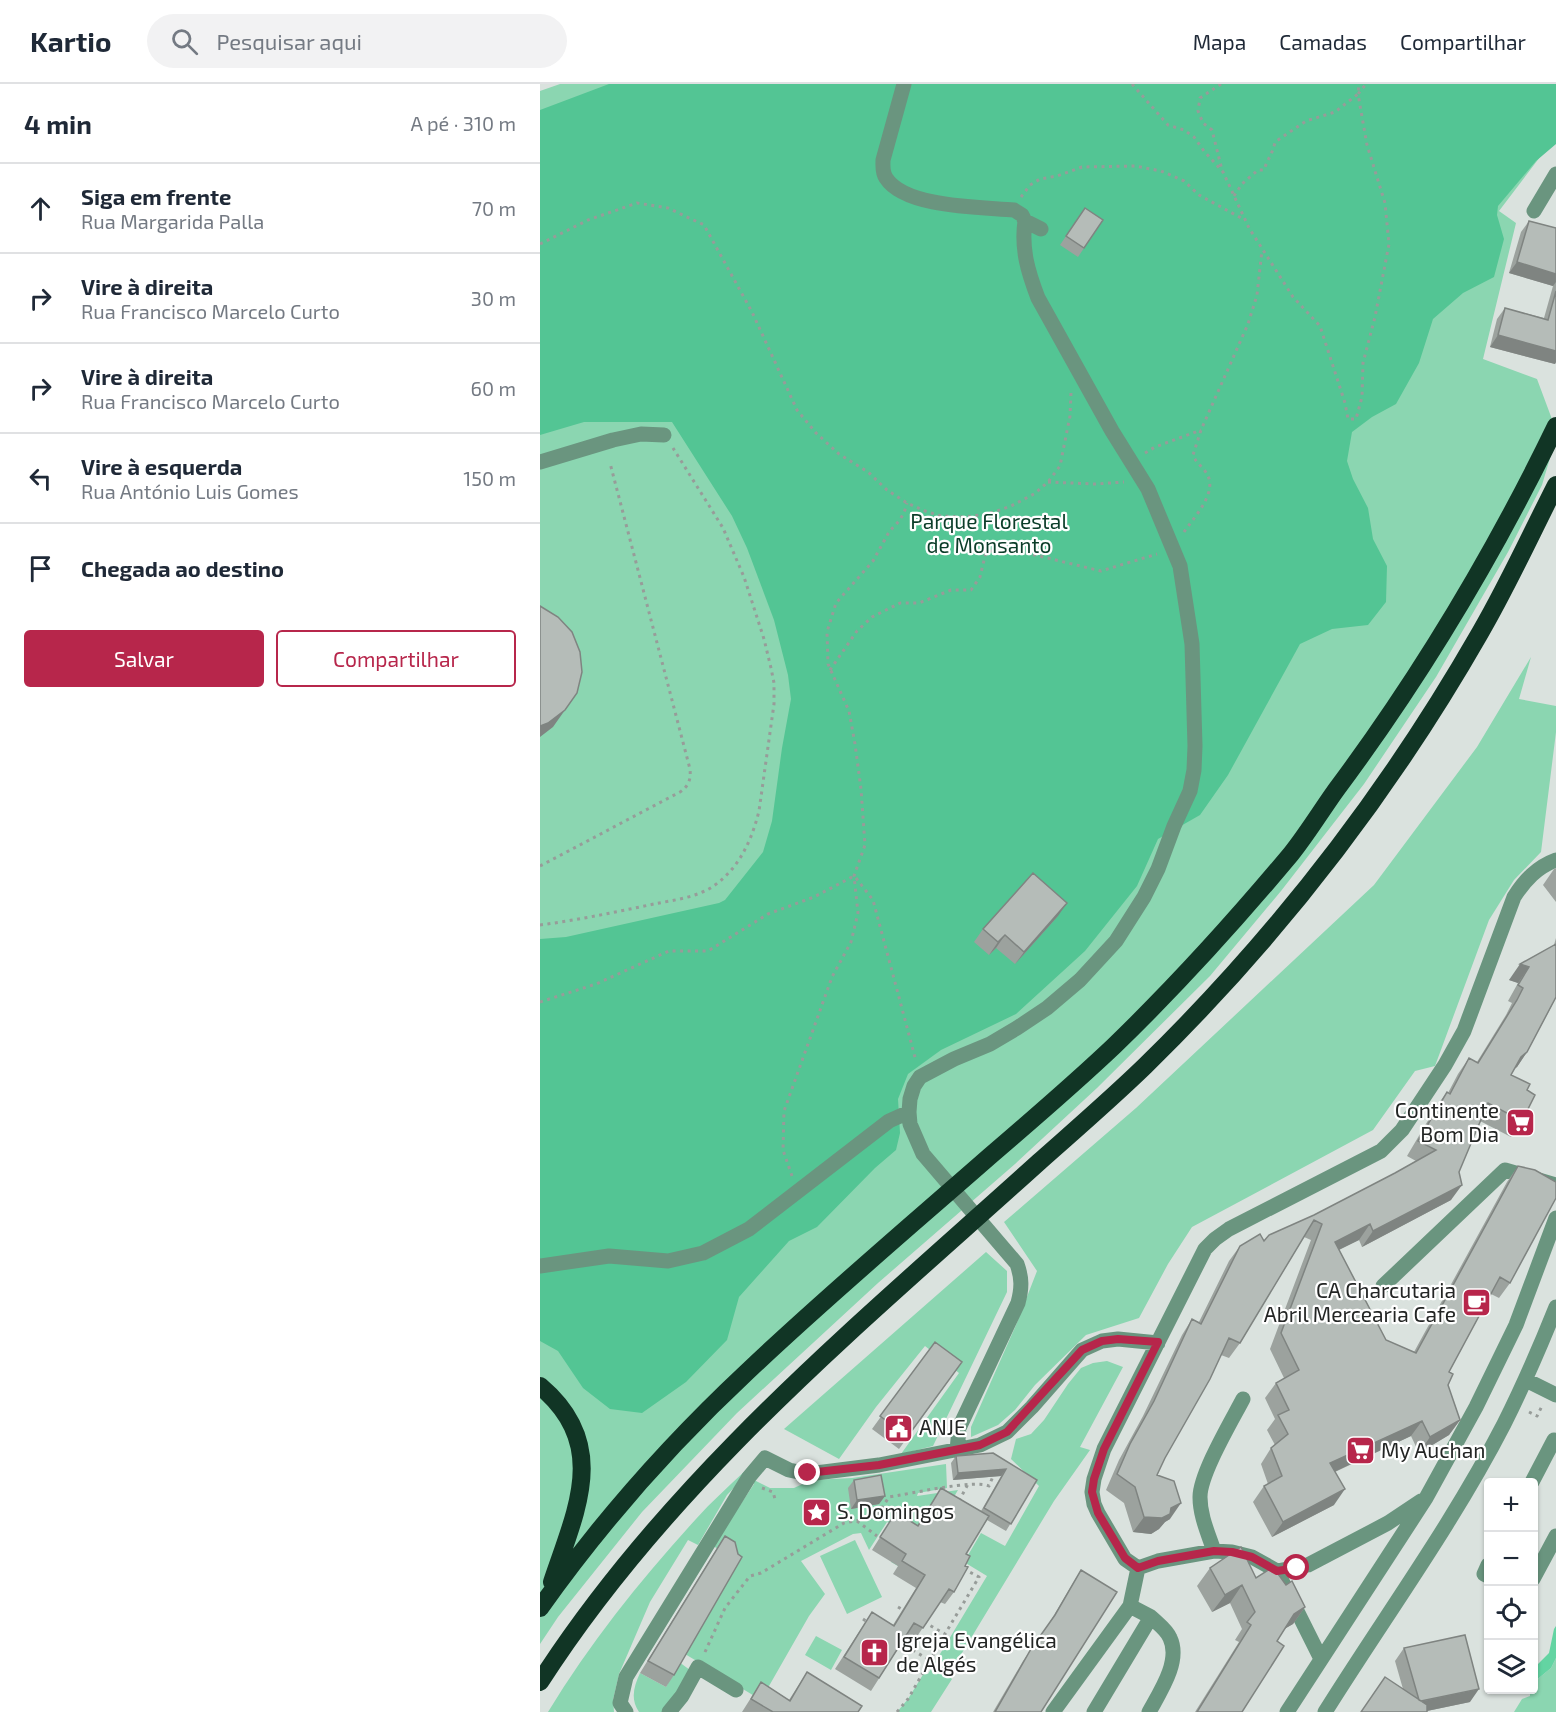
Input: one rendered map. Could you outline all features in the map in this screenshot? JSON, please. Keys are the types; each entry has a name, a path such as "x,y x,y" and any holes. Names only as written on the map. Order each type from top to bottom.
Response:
{"highway":[{"path":"543,1604 616,1511 721,1397 829,1297 1113,1047 1191,968 1293,851 1402,697 1451,620 1508,519 1556,426"},
{"path":"540,1682 554,1659 632,1555 720,1457 846,1336 1144,1067 1249,957 1342,842 1455,676 1483,629 1556,485"},
{"path":"540,1386 556,1401 568,1417 576,1434 582,1470 578,1505 543,1604"}],"street":[{"path":"904,84 883,160 886,178 893,186 915,198 1020,216 1041,229"},
{"path":"1534,211 1556,174"},
{"path":"957,1451 959,1428 1018,1303 1022,1276 1017,1264 923,1154 914,1135 909,1112 914,1086 920,1077 990,1044 1047,1008 1080,980 1116,941 1144,897 1158,869 1190,791 1195,746 1192,644 1180,566 1148,489 1038,298 1029,277 1020,216"},
{"path":"540,462 613,440 641,435 664,435"},
{"path":"1138,1568 1119,1550 1098,1513 1092,1492 1094,1479 1104,1449 1205,1249 1229,1229 1381,1151 1402,1130 1445,1065 1464,1031 1514,897 1523,883 1536,870 1556,860"},
{"path":"540,1266 609,1256 668,1261 703,1253 749,1229 889,1121 909,1112"},
{"path":"1383,1286 1505,1170 1556,1185"},
{"path":"1287,1712 1426,1498 1476,1407 1516,1325 1556,1218"},
{"path":"1325,1712 1447,1522 1503,1426 1526,1380 1556,1307"},
{"path":"626,1712 620,1703 626,1677 749,1477 765,1458 789,1470 808,1473 879,1465 980,1445 1007,1432 1082,1350 1102,1341 1118,1339 1158,1342"},
{"path":"1526,1380 1556,1395"},
{"path":"1214,1551 1203,1518 1200,1496 1203,1480 1243,1400"},
{"path":"1534,1478 1554,1440 1556,1441"},
{"path":"1277,1571 1308,1565 1388,1523 1426,1498"},
{"path":"1538,1570 1556,1536"},
{"path":"1138,1568 1158,1561 1214,1551 1232,1552 1252,1557 1277,1571 1321,1659"},
{"path":"1053,1712 1130,1606 1138,1568"},
{"path":"1130,1606 1151,1617 1170,1637 1174,1655 1164,1686 1149,1712"},
{"path":"1094,1712 1151,1617"},
{"path":"669,1712 682,1696 698,1667 736,1690"}],"path":[{"path":"1132,84 1168,124 1184,130 1194,138 1223,172"},
{"path":"1221,84 1200,98 1198,111 1203,123 1212,130 1223,172 1245,220 1293,297 1320,326 1348,419 1356,419 1362,397 1363,363 1375,317 1389,244 1385,203 1367,145 1358,94 1359,84"},
{"path":"1234,196 1242,184 1258,170 1264,170 1275,142 1306,121 1335,112 1358,94 1366,84"},
{"path":"1020,216 1022,196 1030,185 1040,179 1082,167 1135,165 1161,171 1184,181 1199,195 1245,220"},
{"path":"540,243 588,220 637,203 668,208 705,225 752,312 797,410 816,433 839,454 868,472 887,490 907,503 941,516 980,515 1011,506 1034,494 1048,482 1060,466 1063,454 1070,416 1073,362"},
{"path":"830,670 857,632 872,616 900,603 919,603 951,590 971,590 980,577 986,552 1006,548 1101,571 1172,549 1210,491 1209,476 1195,461 1193,455 1201,430 1248,324 1257,296 1263,248"},
{"path":"1130,460 1155,447 1201,430"},
{"path":"540,925 599,916 670,901 709,889 734,866 746,849 755,827 774,704 771,668 744,577 723,528 664,435"},
{"path":"540,866 680,792 688,785 691,775 610,463"},
{"path":"1048,482 1126,482 1139,475"},
{"path":"798,1191 783,1150 784,1111 831,977 852,942 858,913 854,876 865,845 861,789 849,711 830,670 827,632 836,603 873,561 889,532 904,513 907,503"},
{"path":"854,876 873,900 920,1077"},
{"path":"540,1002 596,984 669,951 708,951 768,914 814,897 854,876"},
{"path":"698,1667 726,1608 750,1576 761,1573 844,1523 876,1517 889,1497 968,1484 984,1483 989,1486 996,1468"},
{"path":"954,1509 968,1484"},
{"path":"764,1488 773,1492 775,1499"},
{"path":"857,1521 877,1536"},
{"path":"897,1712 908,1699 979,1577 962,1568"},
{"path":"898,1607 908,1612"},
{"path":"917,1618 945,1634"},
{"path":"863,1619 872,1624"},
{"path":"897,1640 929,1660"}],"green space":[{"name":"Parque Florestal de Monsanto","path":"560,84 1556,84 1556,136 1499,211 1516,223 1483,359 1537,379 1556,430 1556,438 1542,485 1508,552 1436,677 1364,784 1281,891 1210,976 1097,1088 1015,1164 878,1283 737,1413 642,1512 558,1617 540,1644 540,91"},
{"name":"Parque Florestal de Monsanto","path":"609,84 1556,84 1556,144 1536,161 1498,206 1497,215 1504,239 1494,277 1463,293 1433,319 1419,363 1396,404 1372,417 1352,432 1347,461 1353,479 1368,508 1373,539 1387,566 1386,602 1368,625 1332,629 1300,644 1228,775 1200,815 1158,839 1137,886 1085,951 1016,1014 941,1050 908,1074 898,1099 900,1133 896,1150 817,1227 789,1241 739,1297 727,1340 686,1382 642,1413 610,1409 583,1388 558,1351 540,1341 540,939 566,937 725,900 763,852 772,821 791,699 788,675 774,620 747,548 732,516 672,422 584,422 540,435 540,110"},
{"path":"1531,657 1519,699 1556,706 1556,732 1541,852 1514,880 1489,920 1435,1066 1415,1071 1373,1130 1192,1227 1168,1264 1139,1318 1086,1335 1035,1385 1015,1410 998,1425 971,1437 971,1427 1037,1271 1004,1222 1136,1108 1374,885 1477,747"},
{"path":"986,1252 1007,1271 1007,1292 933,1446 901,1454 959,1373 925,1346 876,1407 839,1459 784,1429"},
{"path":"1107,1361 1123,1367 1080,1447 1090,1450 1054,1501 948,1676 952,1679 931,1712 897,1712 924,1673 928,1674 987,1576 964,1562 981,1533 1005,1546 1039,1486 1011,1459 1016,1439 1031,1434 1044,1420 1081,1368"},
{"path":"946,1464 947,1488 918,1493 917,1496 958,1490 948,1507 898,1566 891,1562 907,1537 897,1527 887,1522 869,1550 861,1533 853,1534 801,1561 825,1594 809,1616 761,1700 685,1654 727,1554 713,1546 754,1484 754,1480 770,1488 794,1488 811,1480 852,1478"},
{"path":"745,1471 747,1474 727,1495 698,1545 688,1540 650,1602 619,1674 613,1700 614,1712 548,1712 581,1661 636,1588 702,1513"},
{"path":"855,1540 882,1597 847,1614 820,1556"},
{"path":"816,1636 842,1650 831,1670 805,1655"},
{"path":"1556,1658 1556,1712 1514,1712 1522,1699 1530,1694 1538,1694 1538,1679 1551,1668"},
{"path":"679,1662 690,1670 670,1705 662,1712 639,1712 634,1692 640,1673 666,1687"}],"shaded area":[{"path":"1556,1626 1556,1658 1551,1668 1538,1679 1538,1664 1549,1653"}],"building":[{"path":"1085,208 1103,220 1084,248 1066,236"},
{"path":"1529,221 1556,228 1556,274 1517,262"},
{"path":"1556,291 1556,351 1498,335 1505,308 1548,320"},
{"path":"540,606 558,617 572,632 580,652 582,672 577,693 565,710 540,726"},
{"path":"1033,873 1067,903 1024,952 1005,935 998,942 983,929"},
{"path":"1556,944 1556,997 1527,1052 1521,1057 1511,1075 1530,1084 1527,1090 1535,1095 1522,1121 1488,1103 1459,1172 1462,1185 1373,1231 1370,1224 1335,1242 1386,1340 1416,1353 1518,1166 1535,1170 1556,1182 1556,1198 1510,1283 1500,1277 1449,1372 1453,1374 1448,1385 1460,1420 1430,1437 1422,1421 1330,1463 1345,1489 1283,1522 1264,1486 1282,1476 1271,1448 1288,1434 1278,1415 1289,1410 1276,1383 1299,1370 1281,1333 1322,1224 1314,1220 1240,1343 1229,1338 1210,1379 1157,1475 1174,1481 1181,1503 1171,1508 1170,1514 1162,1518 1144,1517 1135,1487 1117,1474 1192,1319 1201,1324 1240,1246 1260,1234 1264,1241 1269,1235 1314,1215 1436,1150 1418,1141 1447,1092 1450,1094 1469,1058 1478,1063 1517,1000 1523,988 1518,985 1529,967 1520,964"},
{"path":"935,1342 962,1362 908,1436 880,1416"},
{"path":"993,1453 1037,1480 1011,1524 984,1508 1006,1469 958,1473 956,1456"},
{"path":"881,1475 885,1496 857,1500 854,1480"},
{"path":"941,1488 989,1516 966,1554 970,1556 965,1566 968,1567 954,1592 949,1589 923,1628 914,1623 879,1678 844,1657 872,1612 894,1626 925,1575 902,1561 906,1554 880,1537 896,1512 918,1526"},
{"path":"725,1536 735,1542 738,1554 742,1557 674,1675 648,1661"},
{"path":"1241,1547 1256,1578 1273,1567 1286,1585 1292,1581 1305,1607 1294,1614 1277,1641 1284,1646 1242,1712 1197,1712 1251,1625 1247,1622 1255,1612 1242,1585 1225,1595 1210,1568"},
{"path":"1081,1570 1117,1592 1041,1712 995,1712 1031,1649 1055,1615"},
{"path":"1465,1635 1479,1689 1419,1700 1404,1648"},
{"path":"807,1672 862,1706 858,1712 773,1712 751,1699 761,1682 790,1701"},
{"path":"1385,1677 1427,1705 1427,1712 1361,1712"}],"place":[{"name":"Continente Bom Dia","path":"1520,1123"},
{"name":"CA Charcutaria Abril Mercearia Cafe","path":"1477,1303"},
{"name":"ANJE","path":"898,1428"},
{"name":"My Auchan","path":"1360,1451"},
{"name":"S. Domingos","path":"816,1512"},
{"name":"Igreja Evangélica de Algés","path":"875,1653"}],"route":[{"path":"808,1473 879,1465 980,1445 1007,1432 1082,1350 1102,1341 1118,1339 1158,1342 1104,1449 1097,1466 1092,1492 1098,1513 1125,1558 1138,1568 1158,1561 1214,1551 1232,1552 1252,1557 1277,1571 1297,1568"}]}
